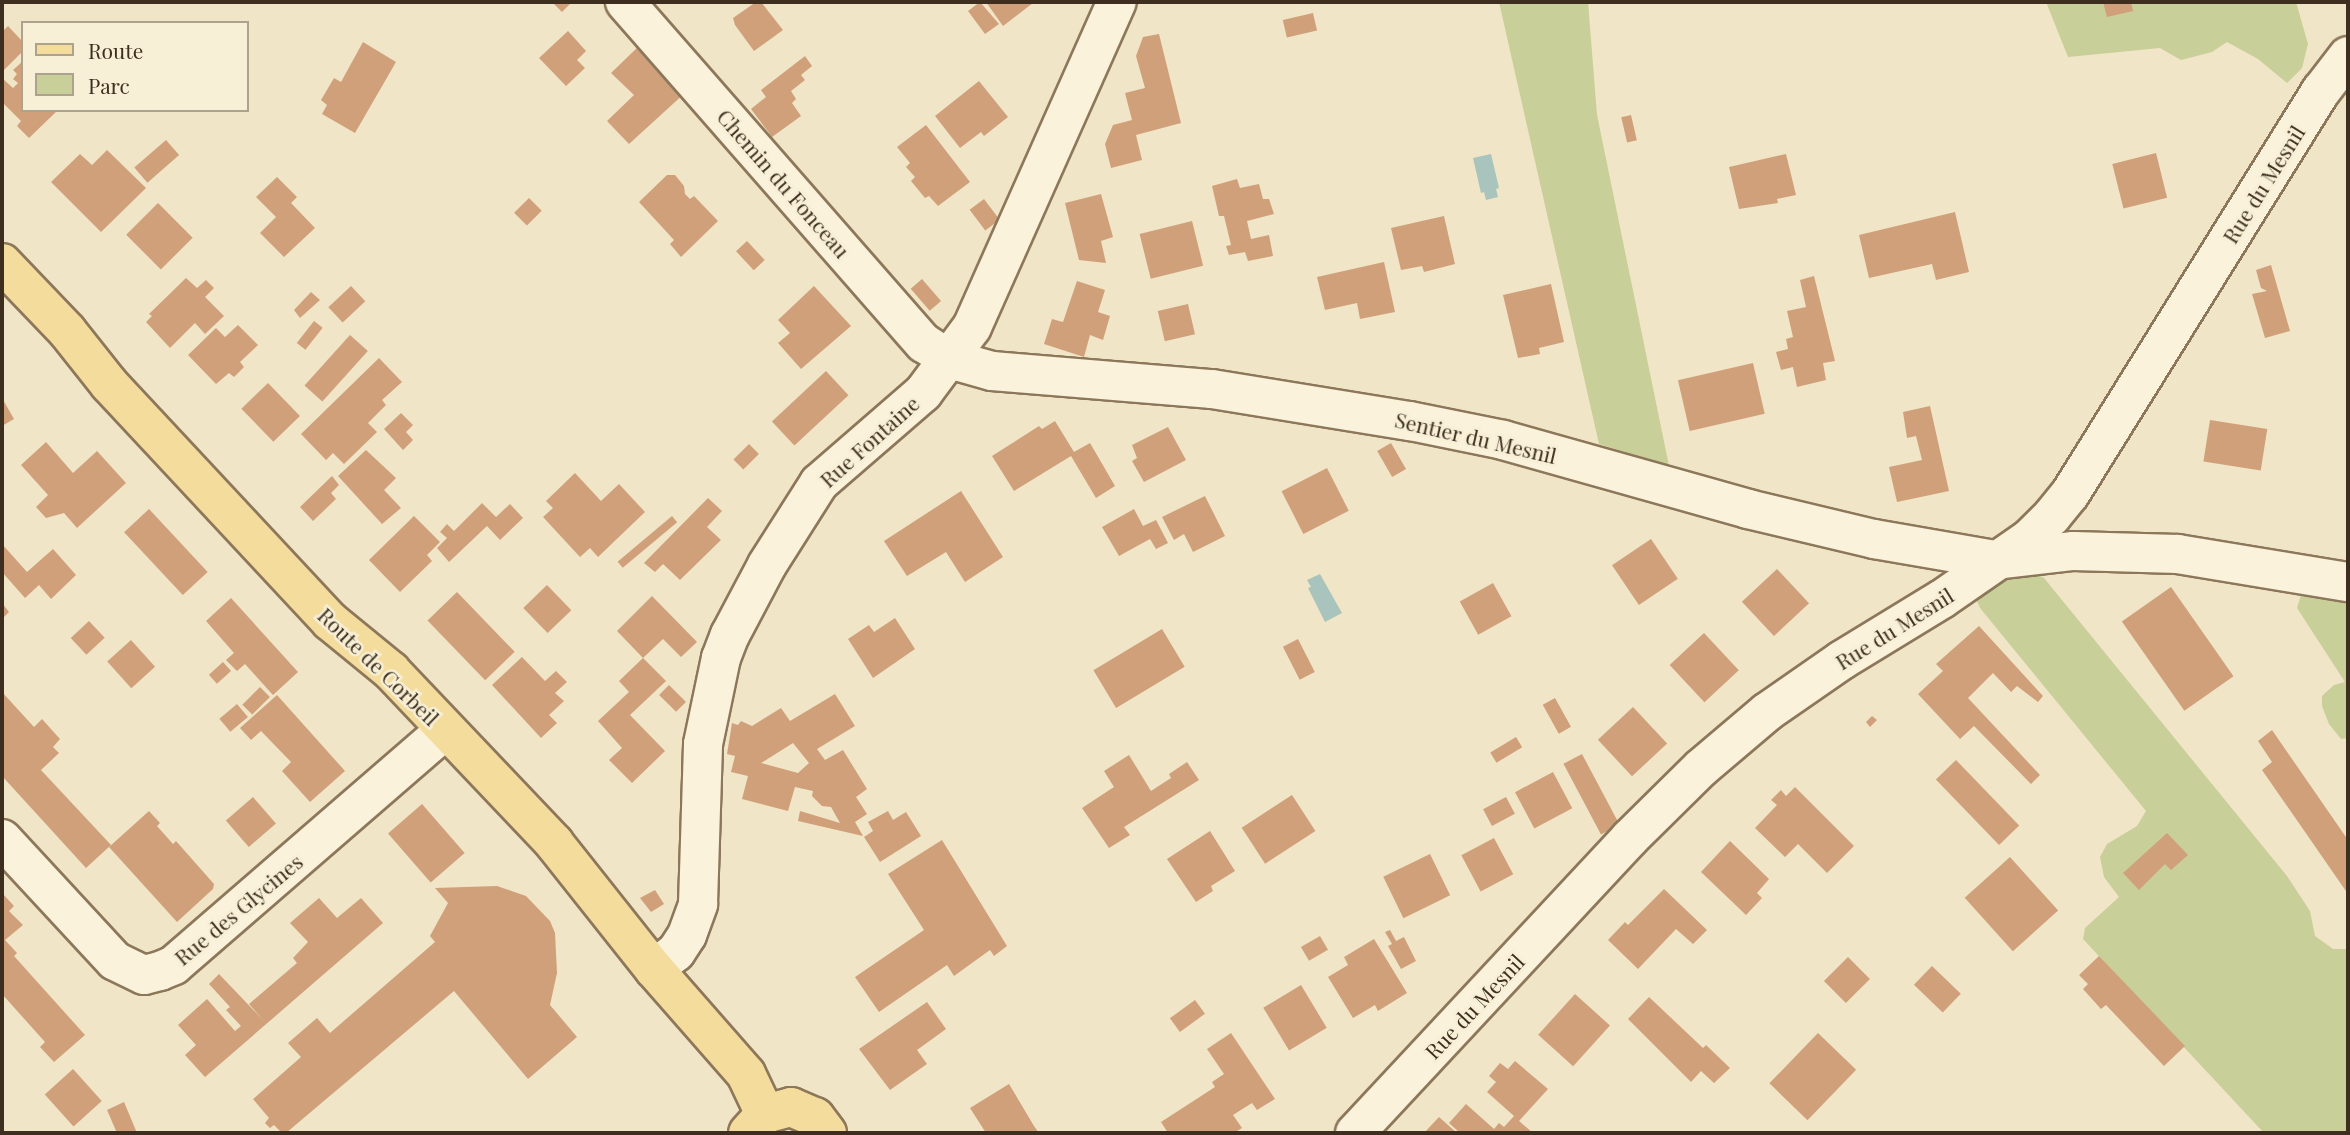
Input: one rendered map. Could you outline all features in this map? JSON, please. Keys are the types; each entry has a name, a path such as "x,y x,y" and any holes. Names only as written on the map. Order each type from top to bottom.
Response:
{"main road":[{"name":"Route de Corbeil","path":"4,268 67,331 109,384 330,621 391,671 554,843 654,970 746,1074 756,1124"},
{"path":"756,1124 777,1108 804,1110 815,1117 827,1133"}],"street":[{"name":"Chemin du Fonceau","path":"625,2 924,343 949,359"},
{"name":"Rue Fontaine","path":"654,970 676,952 687,935 698,904 703,744 721,658 730,635 767,565 819,483 923,393 972,327 1117,2"},
{"name":"Rue du Mesnil","path":"1355,1133 1620,849 1701,768 1789,697 1842,660 1942,599 2030,538 2070,494 2321,91 2348,56"},
{"name":"Sentier du Mesnil","path":"949,359 992,371 1212,389 1410,421 1503,440 1761,512 1874,539 1996,560"},
{"path":"1996,560 2073,551 2178,554 2348,582"},
{"name":"Rue des Glycines","path":"2,839 115,961 144,975 174,965 445,730"}],"green space":[{"path":"1499,2 1588,2 1597,115 1669,466 1599,444"},
{"path":"2046,2 2296,2 2308,44 2302,68 2287,83 2258,59 2227,42 2212,52 2181,60 2160,48 2068,57"},
{"path":"2018,565 2044,578 2287,876 2310,911 2315,936 2333,949 2348,949 2348,1133 2264,1133 2083,939 2085,928 2119,897 2104,877 2100,857 2107,844 2137,826 2146,811 1980,608 1974,594"},
{"path":"2303,588 2348,597 2348,738 2341,739 2329,724 2322,706 2322,696 2334,685 2345,682 2297,608"}],"water":[{"path":"1491,154 1499,188 1496,189 1498,197 1486,200 1484,192 1481,193 1473,158"},
{"path":"1320,574 1342,613 1325,622 1308,588 1311,587 1307,580"}],"building":[{"path":"552,2 572,2 562,12"},
{"path":"756,2 761,2 783,30 754,51 733,18"},
{"path":"980,2 999,24 985,34 968,11"},
{"path":"986,2 1032,2 1033,3 1003,26"},
{"path":"2103,2 2131,2 2133,11 2107,17"},
{"path":"1313,13 1317,31 1287,38 1283,20"},
{"path":"8,26 21,40 21,53 2,72 2,32"},
{"path":"568,31 586,51 577,60 585,68 566,86 539,58"},
{"path":"1159,34 1181,123 1136,135 1142,160 1111,168 1105,144 1113,125 1132,120 1125,93 1145,88 1136,56 1143,37"},
{"path":"363,42 396,62 355,133 322,114 327,105 321,100 334,78 341,82"},
{"path":"640,45 686,92 629,144 607,121 634,95 611,73"},
{"path":"805,56 812,66 801,75 805,80 791,91 796,99 792,103 801,116 772,137 751,109 766,97 761,90"},
{"path":"21,63 21,112 56,112 29,138 17,126 21,121 2,102 2,78 13,88 18,83 13,79 17,74 13,70"},
{"path":"979,81 1008,117 984,136 981,132 960,148 935,116"},
{"path":"1631,115 1637,140 1627,143 1621,117"},
{"path":"926,125 970,182 938,206 929,196 925,198 911,181 915,177 906,167 910,163 897,147"},
{"path":"166,140 179,155 147,183 134,168"},
{"path":"107,150 146,188 101,232 51,182 80,154 92,165"},
{"path":"2156,153 2167,198 2123,209 2112,164"},
{"path":"1786,154 1796,195 1777,199 1778,203 1739,209 1729,167"},
{"path":"667,175 675,175 684,186 685,194 690,199 694,196 718,221 681,257 670,244 674,240 639,202"},
{"path":"277,177 297,197 291,203 315,228 284,257 260,233 276,217 256,197"},
{"path":"1237,179 1240,188 1259,184 1263,199 1269,199 1274,214 1247,221 1251,239 1269,235 1273,256 1248,261 1245,252 1229,255 1226,246 1231,245 1224,216 1219,216 1212,186"},
{"path":"1101,194 1113,237 1101,241 1106,263 1079,260 1065,203"},
{"path":"529,198 542,211 527,226 514,213"},
{"path":"984,199 1000,220 985,231 970,210"},
{"path":"158,203 193,238 161,269 126,235"},
{"path":"1955,212 1969,272 1936,280 1932,264 1869,278 1859,235"},
{"path":"1444,216 1455,264 1424,272 1422,266 1401,270 1391,228"},
{"path":"1192,221 1203,266 1151,279 1140,234"},
{"path":"747,241 765,260 754,270 736,251"},
{"path":"1384,262 1395,312 1360,319 1357,303 1325,310 1317,277"},
{"path":"2271,265 2290,331 2265,338 2252,294 2267,291 2261,288 2256,270"},
{"path":"1814,276 1835,361 1823,363 1826,380 1797,387 1793,367 1781,370 1776,352 1788,349 1786,339 1793,337 1787,311 1806,307 1800,280"},
{"path":"186,278 197,288 206,280 214,288 205,297 224,316 205,334 195,323 170,348 146,322 152,316 149,314"},
{"path":"922,279 941,301 930,311 911,289"},
{"path":"1077,281 1105,290 1098,312 1110,316 1103,340 1090,335 1084,357 1044,344 1052,319 1063,322"},
{"path":"1551,284 1564,342 1539,348 1540,354 1518,358 1503,295"},
{"path":"351,286 365,301 343,323 328,307"},
{"path":"814,286 851,326 801,369 778,343 790,333 778,320"},
{"path":"311,292 320,300 300,318 294,310"},
{"path":"1188,304 1195,334 1165,341 1158,311"},
{"path":"314,321 323,328 305,350 297,343"},
{"path":"238,325 258,345 240,362 244,367 234,377 229,373 216,384 188,355 216,328 225,337"},
{"path":"350,335 368,351 322,402 304,386"},
{"path":"379,358 402,382 382,400 386,405 368,423 377,432 344,464 333,453 326,460 301,434"},
{"path":"1753,363 1765,414 1690,431 1678,380"},
{"path":"826,371 849,395 794,446 772,421"},
{"path":"268,383 300,416 273,442 241,409"},
{"path":"2,398 14,419 2,426"},
{"path":"1930,406 1949,491 1897,502 1889,467 1922,460 1916,436 1907,438 1903,412"},
{"path":"401,413 413,425 406,432 413,440 403,450 384,429"},
{"path":"2210,420 2267,429 2261,471 2203,461"},
{"path":"1055,421 1074,452 1090,443 1115,486 1096,498 1071,456 1014,491 992,456 1039,426 1042,429"},
{"path":"1168,427 1186,460 1144,482 1132,461 1137,458 1132,445"},
{"path":"46,442 73,473 97,451 126,483 77,528 64,513 46,518 36,507 48,495 21,465"},
{"path":"1391,443 1406,469 1392,477 1377,451"},
{"path":"749,444 759,454 743,469 733,460"},
{"path":"366,450 396,478 384,490 401,508 382,524 338,476"},
{"path":"1327,468 1349,511 1303,534 1282,491"},
{"path":"575,473 601,501 619,484 645,512 598,557 590,548 580,557 543,517 553,508 546,501"},
{"path":"332,476 339,485 331,493 336,499 313,521 300,507"},
{"path":"961,491 1003,557 965,582 946,552 907,576 884,541"},
{"path":"1205,496 1225,536 1193,552 1184,534 1174,540 1162,517"},
{"path":"708,498 722,511 707,527 721,540 680,580 663,564 655,572 644,563"},
{"path":"482,503 496,517 510,504 523,518 500,540 487,526 449,562 437,548 447,538 440,532 447,524 454,531"},
{"path":"149,509 208,572 183,595 124,532"},
{"path":"1134,509 1143,526 1156,520 1168,543 1156,549 1150,539 1119,556 1102,527"},
{"path":"414,516 440,542 427,555 432,561 400,592 369,560"},
{"path":"672,516 677,522 623,568 618,562"},
{"path":"1651,539 1678,579 1639,605 1612,565"},
{"path":"2,544 27,572 53,549 76,575 51,599 39,585 25,598 2,572"},
{"path":"1777,569 1809,603 1774,636 1742,602"},
{"path":"1493,583 1511,616 1478,635 1460,601"},
{"path":"547,585 571,610 548,633 523,608"},
{"path":"2171,587 2234,676 2184,711 2122,621"},
{"path":"457,592 515,652 485,680 428,620"},
{"path":"652,596 697,642 681,657 663,639 643,658 617,631"},
{"path":"231,598 298,672 273,695 245,664 237,671 226,660 234,653 206,621"},
{"path":"2,603 9,612 2,619"},
{"path":"895,618 915,649 873,678 848,639 869,625 874,632"},
{"path":"89,621 105,638 86,655 71,638"},
{"path":"1979,626 2043,696 2038,702 2017,686 2011,692 1993,673 1968,698 2040,775 2031,784 1974,726 1960,739 1918,694 1943,671 1936,664"},
{"path":"1162,629 1185,667 1116,708 1093,670"},
{"path":"1704,633 1739,670 1704,702 1670,665"},
{"path":"1298,639 1315,672 1300,680 1283,647"},
{"path":"131,640 155,667 131,688 107,661"},
{"path":"522,657 545,681 556,671 567,682 555,693 564,701 549,715 557,723 541,738 492,685"},
{"path":"643,658 666,681 630,715 665,751 632,783 609,760 622,748 598,721 629,692 619,681"},
{"path":"223,662 231,671 217,684 209,675"},
{"path":"669,685 686,702 676,712 659,695"},
{"path":"260,687 270,697 252,715 242,705"},
{"path":"2,692 34,727 42,719 60,739 53,747 59,753 41,770 111,845 86,868 2,776"},
{"path":"835,694 855,726 817,749 825,760 843,750 867,789 856,797 867,814 855,822 863,836 798,821 800,811 840,823 831,807 822,806 812,796 813,791 795,787 788,811 742,799 748,776 731,772 735,756 727,754 732,723 738,725 741,721 752,726 781,708 790,721","holes":["793,743 809,763 798,773 761,763"]},
{"path":"277,695 345,771 310,802 282,771 291,762 261,731 251,740 240,728"},
{"path":"1555,698 1571,727 1559,734 1543,705"},
{"path":"237,704 248,717 230,732 219,719"},
{"path":"1633,707 1667,744 1632,776 1598,740"},
{"path":"1872,716 1877,720 1870,727 1866,722"},
{"path":"2272,730 2348,840 2348,894 2262,770 2272,762 2258,741"},
{"path":"1516,737 1522,747 1496,763 1490,752"},
{"path":"1582,754 1620,825 1601,834 1563,764"},
{"path":"1129,755 1151,791 1171,778 1169,774 1187,762 1199,780 1124,827 1130,835 1109,848 1082,808 1114,787 1104,771"},
{"path":"1956,760 2019,825 1999,845 1936,779"},
{"path":"1553,772 1572,808 1534,828 1515,792"},
{"path":"1795,787 1854,846 1827,873 1798,844 1785,857 1755,828 1777,805 1771,800 1781,790 1786,796"},
{"path":"1292,795 1315,831 1265,864 1242,828"},
{"path":"253,797 276,823 249,847 226,821"},
{"path":"1506,797 1515,814 1492,826 1483,809"},
{"path":"422,804 465,853 431,883 388,834"},
{"path":"149,811 160,823 157,826 173,844 176,841 214,884 213,889 177,922 109,847"},
{"path":"888,811 893,820 906,812 921,836 880,862 864,837 873,831 868,822"},
{"path":"1210,831 1235,871 1211,886 1213,891 1196,902 1167,859"},
{"path":"2167,833 2188,855 2171,870 2165,864 2139,890 2123,873"},
{"path":"1494,838 1513,874 1481,892 1461,855"},
{"path":"942,840 1007,946 994,956 990,950 954,976 947,965 879,1012 855,977 924,930 888,874"},
{"path":"1730,841 1769,879 1757,893 1762,898 1746,915 1701,872"},
{"path":"1430,854 1450,895 1403,918 1383,877"},
{"path":"2010,857 2058,911 2013,951 1965,898"},
{"path":"497,886 526,896 550,921 555,933 557,973 550,1005 577,1037 528,1079 454,991 286,1133 282,1133 274,1125 270,1128 265,1123 269,1118 253,1099 301,1057 288,1043 317,1018 330,1033 435,942 430,936 448,903 435,888"},
{"path":"1664,889 1707,930 1693,944 1676,929 1638,969 1608,940 1625,922 1628,925"},
{"path":"655,890 664,904 651,912 640,898"},
{"path":"2,893 14,906 9,911 23,925 5,940 17,953 14,956 85,1035 54,1062 40,1047 45,1042 2,994"},
{"path":"319,898 337,918 361,898 383,923 205,1077 185,1055 196,1045 178,1025 207,999 235,1031 241,1026 226,1010 230,1007 209,984 219,974 264,1021 249,1004 297,963 293,958 308,942 290,923"},
{"path":"1390,930 1396,941 1404,937 1416,961 1401,969 1388,946 1392,944 1385,932"},
{"path":"1320,936 1328,950 1309,961 1301,947"},
{"path":"1374,939 1407,993 1378,1011 1375,1005 1353,1018 1328,977 1348,965 1344,957"},
{"path":"2099,956 2185,1046 2164,1066 2106,1005 2101,1009 2083,989 2088,984 2079,975"},
{"path":"1848,957 1870,979 1846,1003 1824,981"},
{"path":"1932,966 1961,994 1943,1012 1914,985"},
{"path":"1301,985 1327,1028 1289,1051 1263,1008"},
{"path":"1575,994 1610,1025 1573,1066 1538,1035"},
{"path":"1649,997 1703,1048 1706,1045 1730,1068 1714,1083 1701,1071 1691,1082 1628,1019"},
{"path":"1195,1000 1205,1014 1180,1032 1170,1018"},
{"path":"927,1002 946,1029 917,1050 927,1064 890,1090 859,1049"},
{"path":"1231,1033 1275,1099 1257,1110 1252,1103 1233,1115 1242,1128 1234,1133 1168,1133 1161,1122 1215,1087 1212,1082 1224,1074 1207,1049"},
{"path":"1818,1033 1856,1070 1807,1120 1769,1083"},
{"path":"1515,1061 1548,1089 1519,1121 1533,1133 1460,1133 1449,1123 1466,1104 1494,1129 1499,1123 1504,1127 1514,1116 1487,1092 1496,1082 1489,1076 1500,1063 1508,1069"},
{"path":"73,1069 102,1101 74,1126 45,1094"},
{"path":"1009,1084 1039,1133 986,1133 970,1108"},
{"path":"124,1102 137,1133 117,1133 107,1110"},
{"path":"1439,1117 1457,1133 1424,1133"}]}
